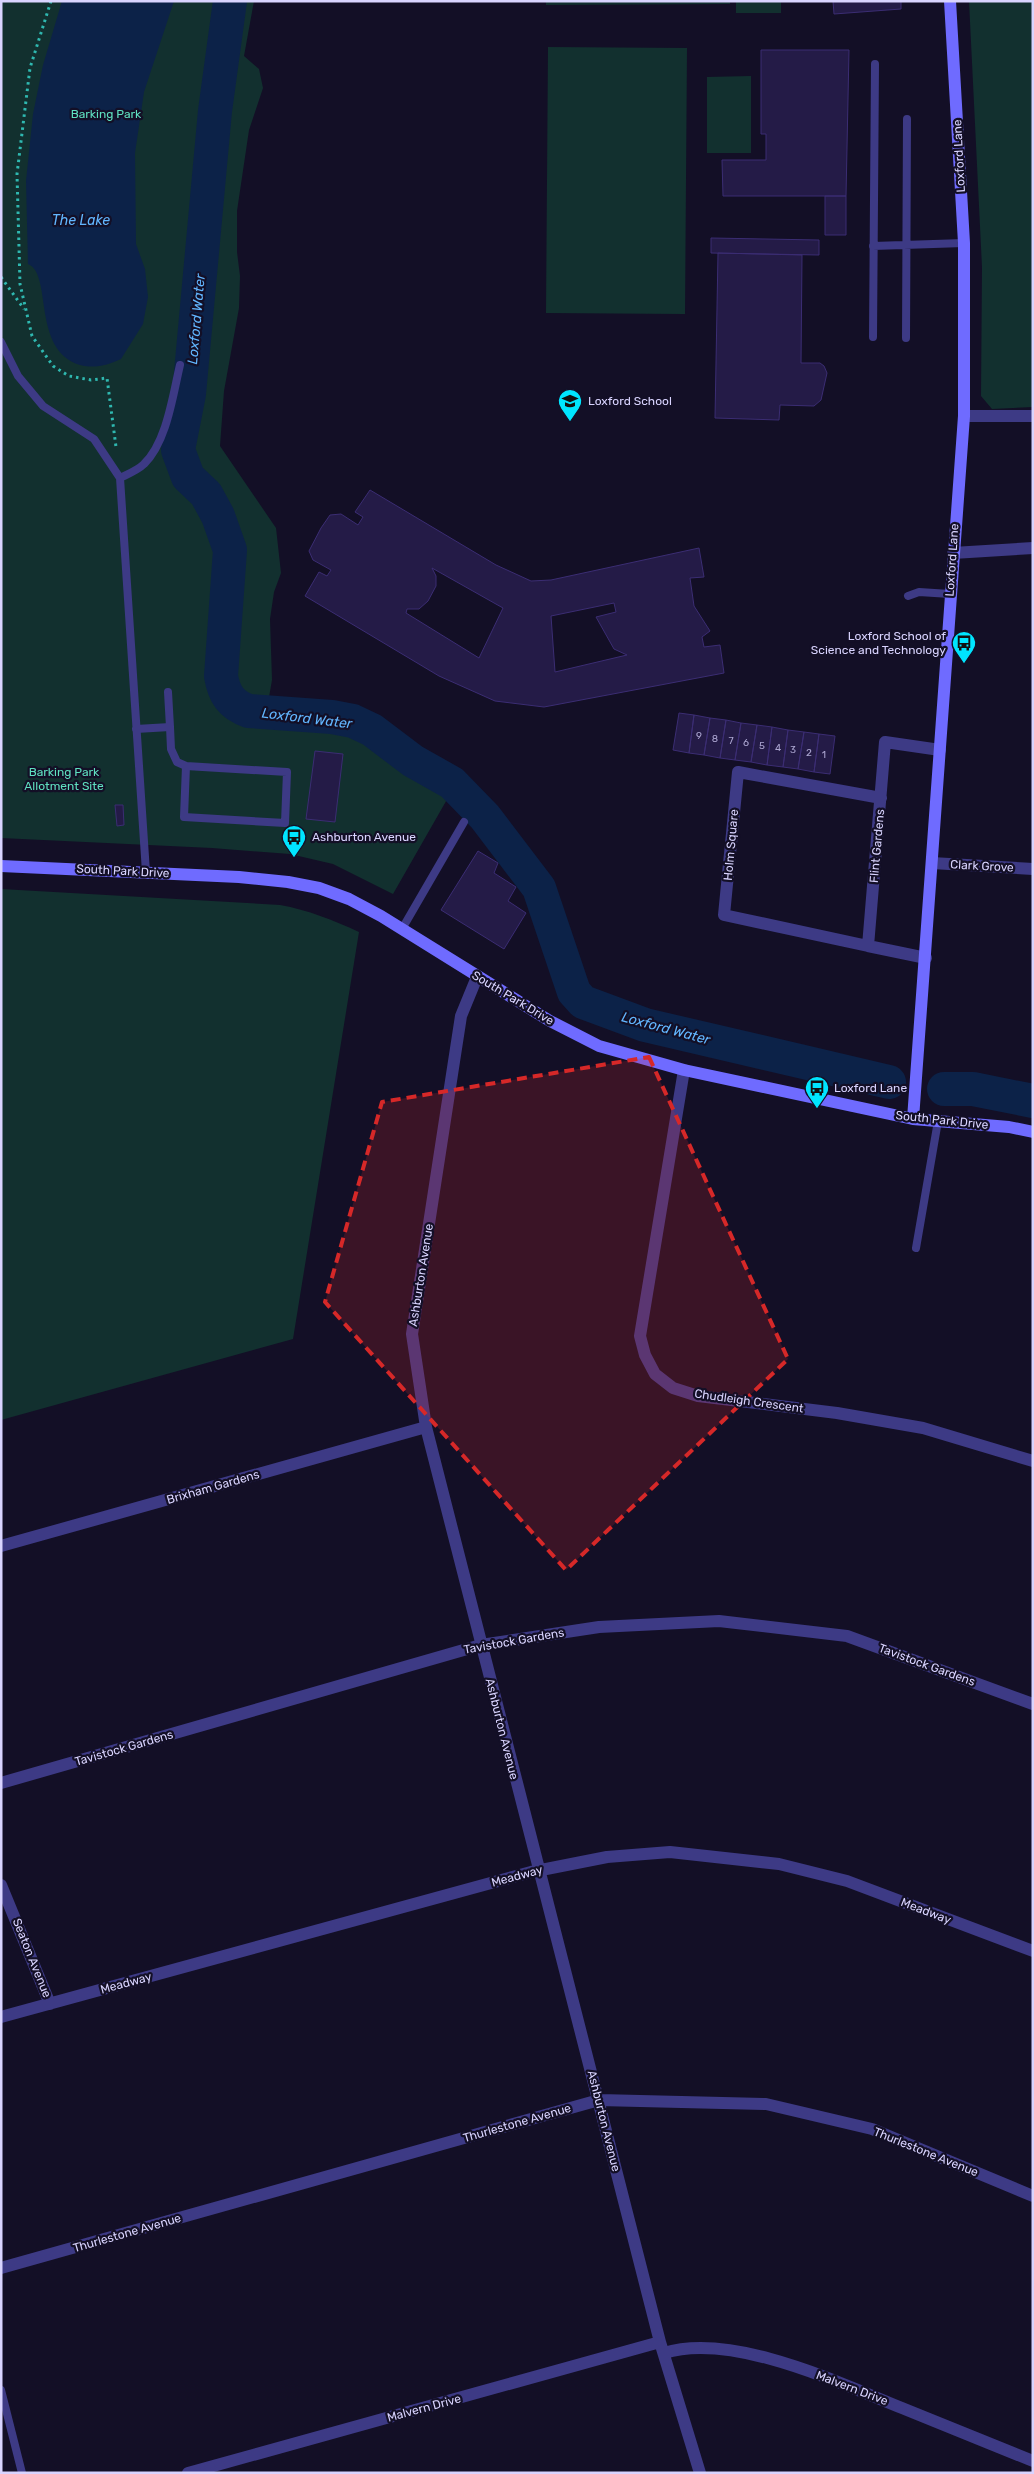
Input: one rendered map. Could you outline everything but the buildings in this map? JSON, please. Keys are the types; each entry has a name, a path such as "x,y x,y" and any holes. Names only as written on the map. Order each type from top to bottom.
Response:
{"street":[{"name":"Loxford Lane","path":"914,1119 964,416 964,243 950,1"},
{"path":"964,416 1033,416"},
{"path":"953,553 1033,548"},
{"name":"Flint Gardens","path":"868,946 885,742 940,750"},
{"name":"Holm Square","path":"868,946 724,915 738,772 881,798"},
{"name":"Clark Grove","path":"932,863 1033,869"},
{"name":"South Park Drive","path":"1,866 239,877 288,882 319,888 349,899 402,929 550,1021 599,1046 684,1070 914,1119 1009,1126 1033,1132"},
{"path":"868,946 926,958"},
{"name":"Ashburton Avenue","path":"477,977 461,1016 412,1334 426,1427 481,1645 662,2348 700,2473"},
{"name":"Chudleigh Crescent","path":"684,1070 640,1336 645,1355 655,1374 673,1388 698,1396 837,1412 923,1428 1033,1462"},
{"name":"Brixham Gardens","path":"1,1546 426,1427"},
{"name":"Tavistock Gardens","path":"1,1783 481,1645 599,1627 719,1621 847,1636 1033,1704"},
{"name":"Meadway","path":"1,2017 539,1870 607,1857 670,1852 779,1864 847,1881 1033,1951"},
{"name":"Seaton Avenue","path":"1,1885 50,2004"},
{"name":"Thurlestone Avenue","path":"1,2268 599,2100 766,2104 872,2129 1033,2196"},
{"name":"Malvern Drive","path":"188,2473 662,2348 714,2348 774,2360 838,2382 1033,2461"}],"lane":[{"path":"873,337 875,64"},
{"path":"906,338 907,118"},
{"path":"873,246 964,243"},
{"path":"1,342 18,376 43,406 94,439 120,478 146,872"},
{"path":"120,478 144,464 156,448 164,430 180,365"},
{"path":"908,596 919,592 950,594"},
{"path":"168,692 171,748 177,762 186,766 287,772 285,822 184,817 186,766"},
{"path":"136,729 170,727"},
{"path":"402,929 464,822"},
{"path":"916,1248 938,1121"},
{"path":"1,2390 22,2473"}],"path":[{"path":"51,1 30,68 18,174 20,284 32,336 53,366 69,376 91,380 107,378 117,450"},
{"path":"1,277 25,311"}],"highlighted area":[{"path":"649,1057 788,1359 566,1570 325,1302 382,1102"}],"green space":[{"name":"Barking Park","path":"1,1 225,1 215,70 201,223 190,297 184,391 173,446 175,462 183,479 204,499 225,548 216,673 220,692 228,704 243,714 257,718 340,723 362,729 410,765 453,789 393,894 333,864 290,854 212,848 1,838"},
{"path":"241,1 254,1 244,56 259,69 263,88 249,130 237,211 237,252 240,276 239,308 224,391 220,446 276,528 281,573 274,592 270,619 272,680 268,703 244,699 233,685 231,672 239,544 227,510 218,495 198,472 188,453 189,433 197,400 227,92"},
{"path":"546,1 730,1 730,4 546,5"},
{"path":"736,1 781,1 781,13 736,13"},
{"path":"969,1 1033,1 1033,407 992,409 981,396 982,267"},
{"path":"548,47 687,48 685,314 546,313"},
{"path":"751,76 751,153 707,153 707,77"},
{"path":"1,889 280,905 320,916 359,932 293,1339 1,1420"}],"water":[{"name":"The Lake","path":"62,1 174,1 144,92 135,153 136,244 145,269 148,297 143,324 121,359 106,365 80,365 65,357 55,344 49,329 40,282 35,271 28,264 26,181 33,114 43,65"}],"waterway":[{"name":"Loxford Water","path":"230,1 215,111 189,394 178,450 188,477 206,494 218,516 230,550 221,676 229,698 237,706 249,711 332,717 353,721 372,730 413,761 452,783 485,817 539,888 574,992 583,1002 645,1025 889,1082"},
{"name":"Loxford Water","path":"944,1089 973,1089 1033,1101"}],"place":[{"name":"Loxford School","path":"570,422"},
{"name":"Loxford School of Science and Technology","path":"964,664"},
{"name":"Ashburton Avenue","path":"294,858"},
{"name":"Loxford Lane","path":"817,1109"}],"park label":[{"name":"Barking Park Allotment Site","path":"64,779"}]}
